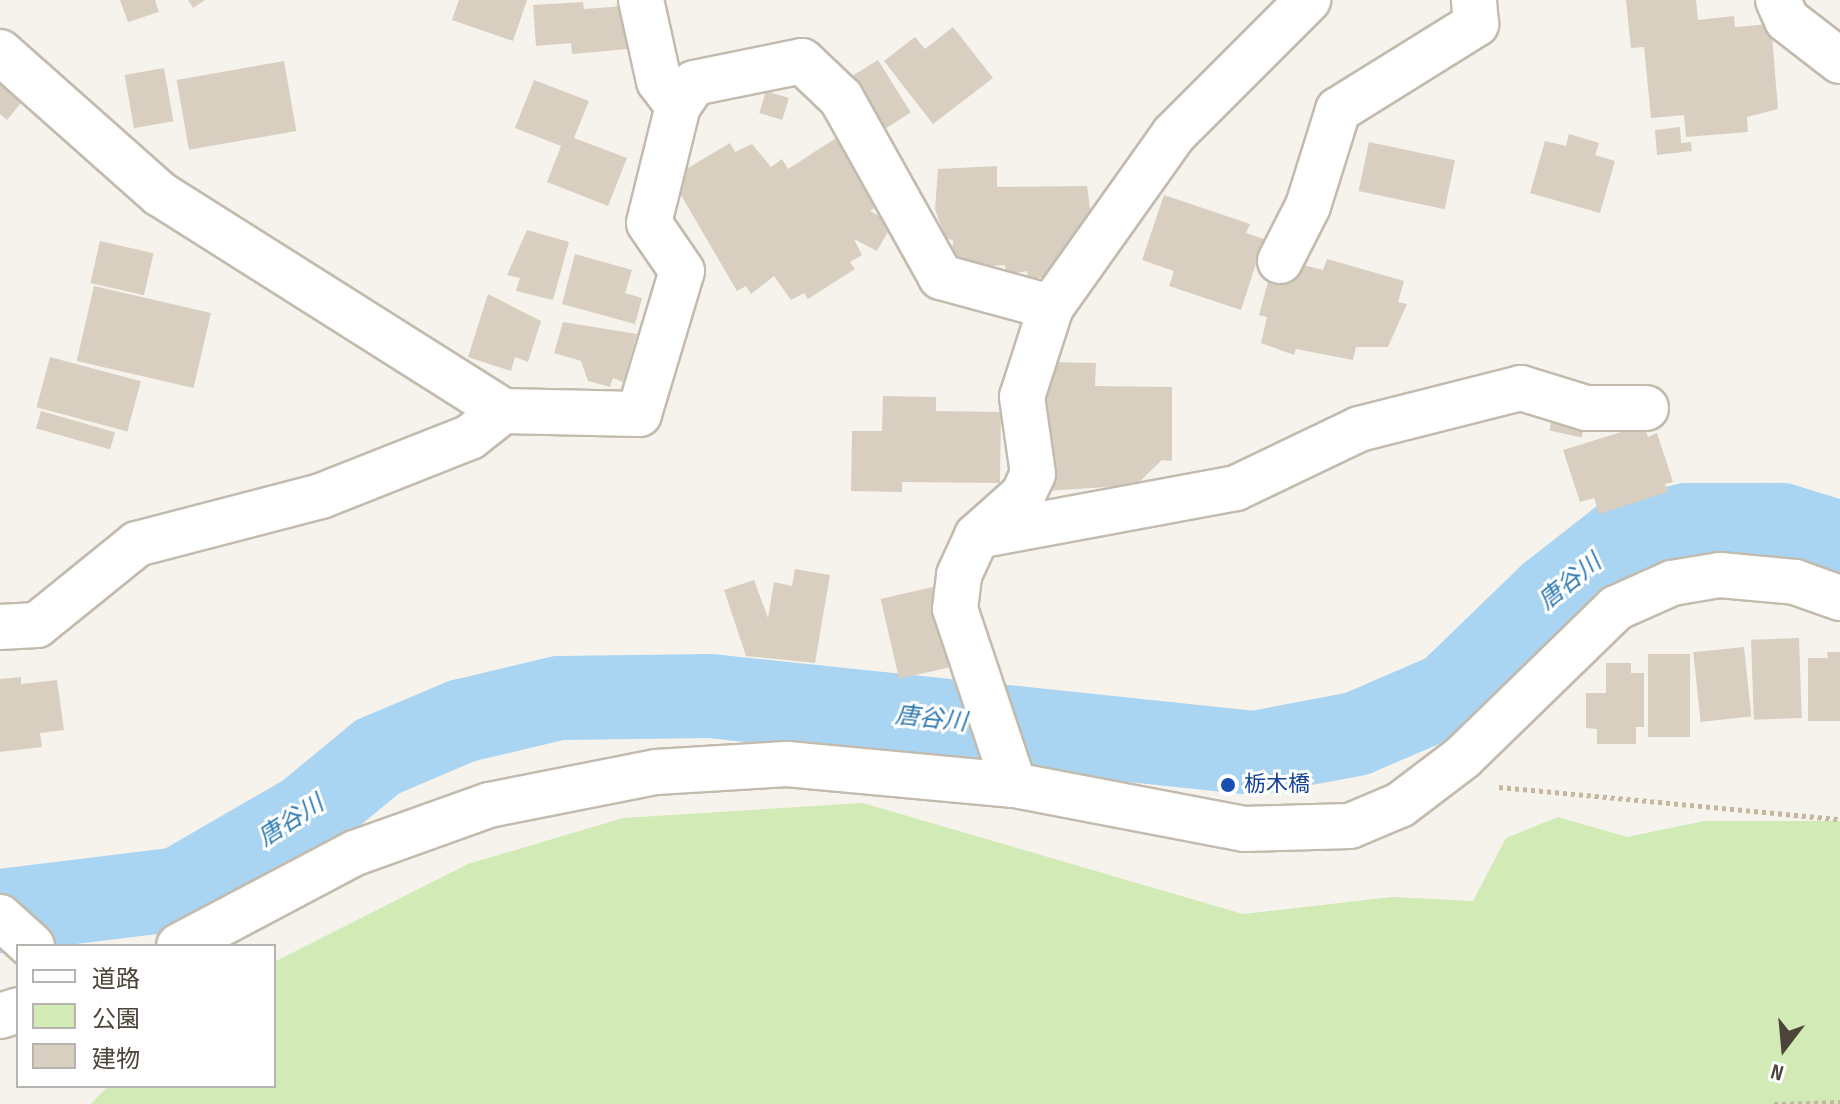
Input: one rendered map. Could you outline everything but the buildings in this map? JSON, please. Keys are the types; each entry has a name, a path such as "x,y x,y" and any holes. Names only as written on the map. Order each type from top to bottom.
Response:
{"street":[{"path":"641,0 659,81 678,106"},
{"path":"1014,785 955,609 959,575 977,536 1023,495 1033,474 1022,397 1051,307 1174,134 1308,0"},
{"path":"1280,261 1308,206 1338,110 1476,24 1474,0"},
{"path":"1778,0 1787,20 1840,61"},
{"path":"0,52 160,194 503,411 639,414 682,271 649,223 678,106 694,83 802,61 841,98 941,277 1051,307"},
{"path":"977,536 1236,488 1359,429 1521,388 1586,408 1646,408"},
{"path":"0,627 37,625 137,544 321,496 470,437 503,411"},
{"path":"183,944 355,853 489,805 656,772 787,764 1014,785 1244,829 1305,831 1350,826 1400,805 1435,778 1616,608 1672,583 1720,575 1765,579 1840,598"},
{"path":"0,917 30,944"}],"path":[{"path":"1435,778 1840,819"},
{"path":"1774,1104 1840,1102"}],"green space":[{"path":"863,803 1243,914 1392,897 1473,901 1506,838 1558,817 1627,837 1704,821 1840,821 1840,1104 91,1104 106,1088 276,1088 276,961 468,864 623,818"}],"waterway":[{"name":"唐谷川","path":"0,911 179,889 307,815 377,757 462,721 559,698 710,696 1254,753 1356,734 1449,694 1550,596 1619,542 1687,525 1782,525 1840,543"}],"place":[{"name":"栃木橋","path":"1228,785"}]}
